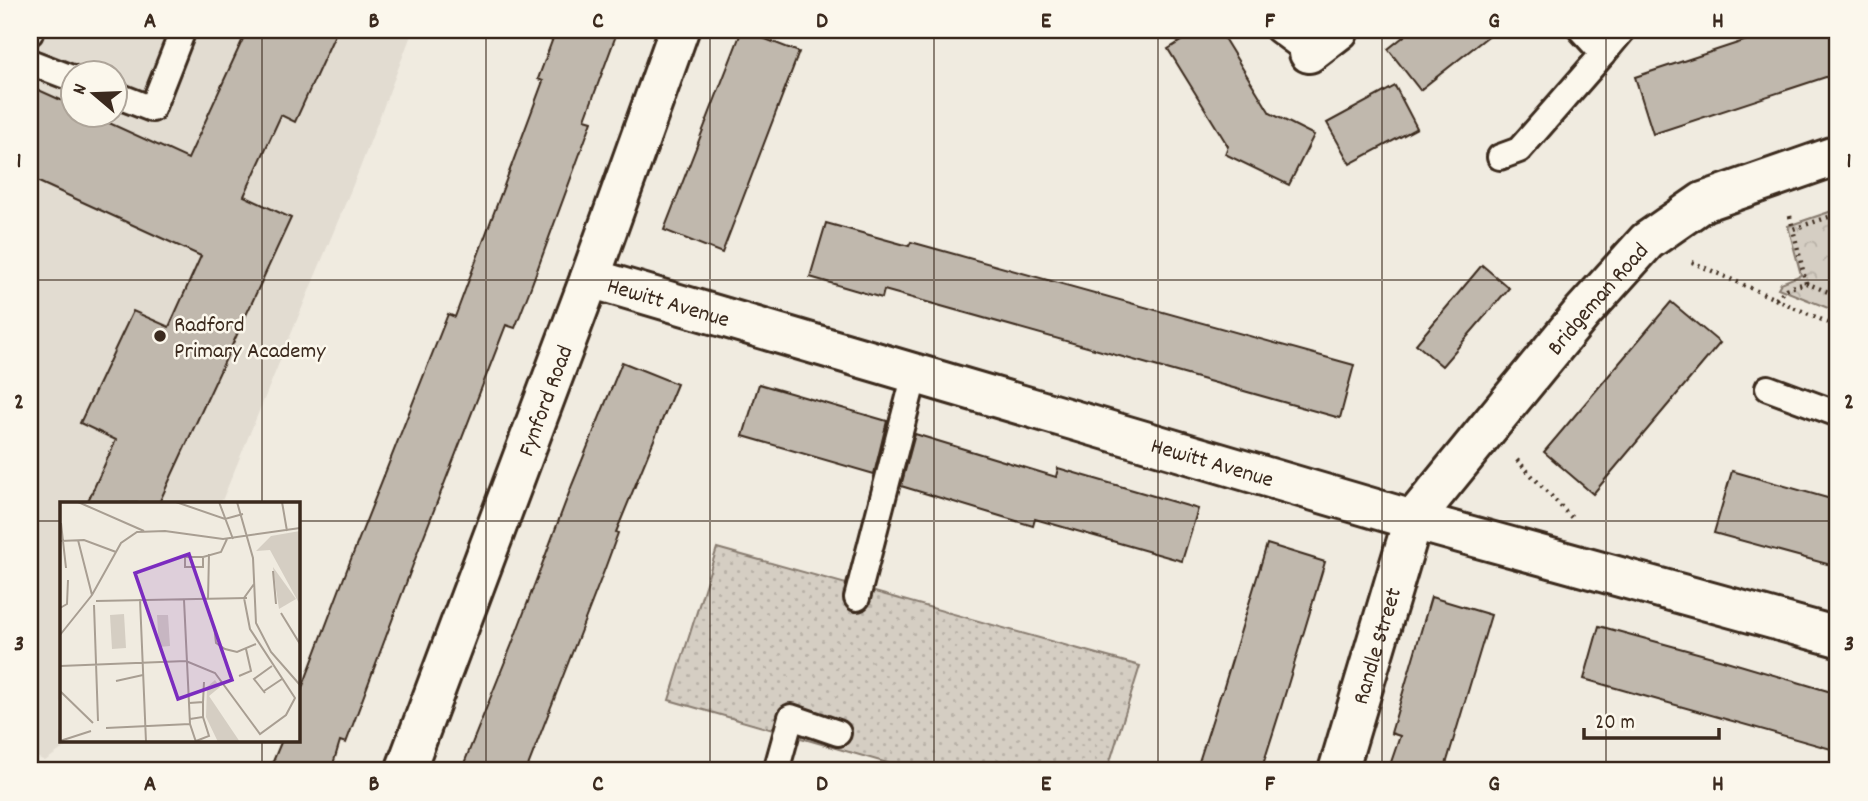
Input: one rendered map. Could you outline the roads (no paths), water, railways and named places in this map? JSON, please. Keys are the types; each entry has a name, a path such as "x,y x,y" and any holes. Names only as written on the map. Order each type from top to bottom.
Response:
{"street":[{"name":"Fynford Road","path":"405,771 590,278 679,30"},
{"path":"1310,53 1339,30"},
{"name":"Bridgeman Road","path":"1413,520 1582,313 1647,241 1703,202 1838,155"},
{"name":"Hewitt Avenue","path":"590,278 1413,520 1838,636"},
{"name":"Randle Street","path":"1338,771 1413,520"}],"lane":[{"path":"130,100 152,109 183,30"},
{"path":"1278,30 1310,53"},
{"path":"1581,30 1604,54"},
{"path":"1500,157 1519,150 1623,30"},
{"path":"30,62 60,74"},
{"path":"857,598 915,374"},
{"path":"1769,388 1838,414"},
{"path":"776,771 791,718 838,733"}],"place":[{"name":"Radford Primary Academy","path":"160,336"}]}
